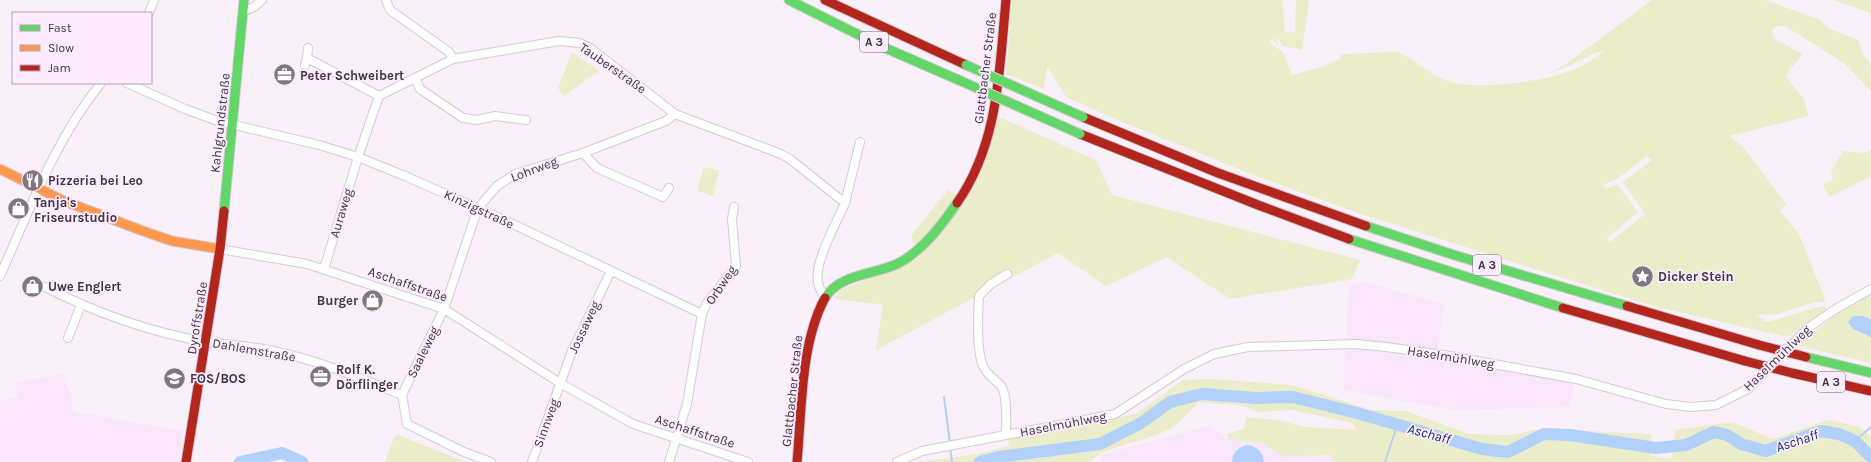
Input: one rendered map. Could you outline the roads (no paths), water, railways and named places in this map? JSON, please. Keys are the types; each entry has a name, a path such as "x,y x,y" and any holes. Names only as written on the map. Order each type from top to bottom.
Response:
{"main road":[{"name":"Kahlgrundstraße","path":"220,249 244,0"},
{"name":"A 3","path":"789,0 883,46 1080,134 1283,215 1448,272 1599,320 1745,361 1871,391"},
{"name":"A 3","path":"825,0 1083,117 1218,173 1354,222 1454,255 1759,345 1871,373"},
{"name":"Glattbacher Straße","path":"797,462 811,333 818,311 826,297 845,281 890,267 905,259 927,242 959,202 971,183 983,157 994,119 1006,0"},
{"name":"Aschaffstraße","path":"0,169 64,201 165,238 220,249"},
{"name":"Dyroffstraße","path":"186,462 220,249"}],"street":[{"path":"149,12 154,0"},
{"path":"244,11 254,7 262,0"},
{"path":"386,0 390,10 449,52 454,59"},
{"name":"Tauberstraße","path":"379,96 454,59 559,40 580,43 590,48 675,114 781,154 790,159 845,203"},
{"path":"308,48 306,61 379,96 358,157"},
{"path":"415,78 420,89 463,118 477,120 495,116 526,120"},
{"path":"0,276 37,188 65,137 100,84"},
{"name":"Kinzigstraße","path":"129,84 185,109 232,125 358,157 478,208 702,314"},
{"name":"Lohrweg","path":"444,309 478,208 497,186 515,174 582,153 666,121 675,114"},
{"path":"826,297 818,286 817,276 820,263 845,203 860,142"},
{"path":"582,153 598,168 663,197 669,188"},
{"name":"Auraweg","path":"324,269 358,157"},
{"name":"Orbweg","path":"702,314 707,303 736,266 732,219 734,207"},
{"name":"Aschaffstraße","path":"220,249 277,257 324,269 444,309 560,383 634,424 677,440 748,462"},
{"name":"Jossaweg","path":"560,383 572,351 611,271"},
{"name":"Haselmühlweg","path":"1006,434 1007,413 1002,387 987,373 982,364 978,328 979,296 991,284 1007,274"},
{"name":"Dahlemstraße","path":"45,287 81,305 153,330 206,342 272,351 307,360 402,395"},
{"name":"Haselmühlweg","path":"897,462 912,454 1006,434 1115,414 1184,369 1214,354 1248,347 1356,344 1386,347 1444,355 1576,379 1666,404 1691,407 1716,405 1748,389 1808,328 1834,310 1871,289"},
{"path":"68,338 81,305"},
{"name":"Saaleweg","path":"402,395 444,309"},
{"path":"669,462 687,404 702,314"},
{"name":"Sinnweg","path":"532,462 560,383"},
{"path":"402,395 407,424 464,452 491,462"}],"water":[{"path":"1853,316 1863,316 1871,319 1871,337 1853,329 1848,322"},
{"path":"1247,445 1259,450 1264,462 1232,462 1236,451"}],"waterway":[{"name":"Aschaff","path":"980,462 999,457 1100,444 1141,423 1170,402 1202,394 1256,398 1293,397 1357,413 1482,449 1508,452 1544,434 1570,435 1656,448 1686,445 1714,432 1727,435 1741,444 1766,451 1821,431 1839,434 1855,441 1871,457"},
{"path":"944,397 950,443"},
{"path":"1385,462 1397,426"},
{"path":"1855,441 1871,427"},
{"path":"950,447 952,462"},
{"name":"Aschaff","path":"240,462 282,453 302,462"}],"place":[{"name":"Peter Schweibert","path":"285,75"},
{"name":"Pizzeria bei Leo","path":"32,180"},
{"name":"Tanja's Friseurstudio","path":"19,209"},
{"name":"Dicker Stein","path":"1642,276"},
{"name":"Uwe Englert","path":"32,286"},
{"name":"Burger","path":"373,300"},
{"name":"Rolf K. Dörflinger","path":"320,376"},
{"name":"FOS/BOS","path":"175,378"}]}
